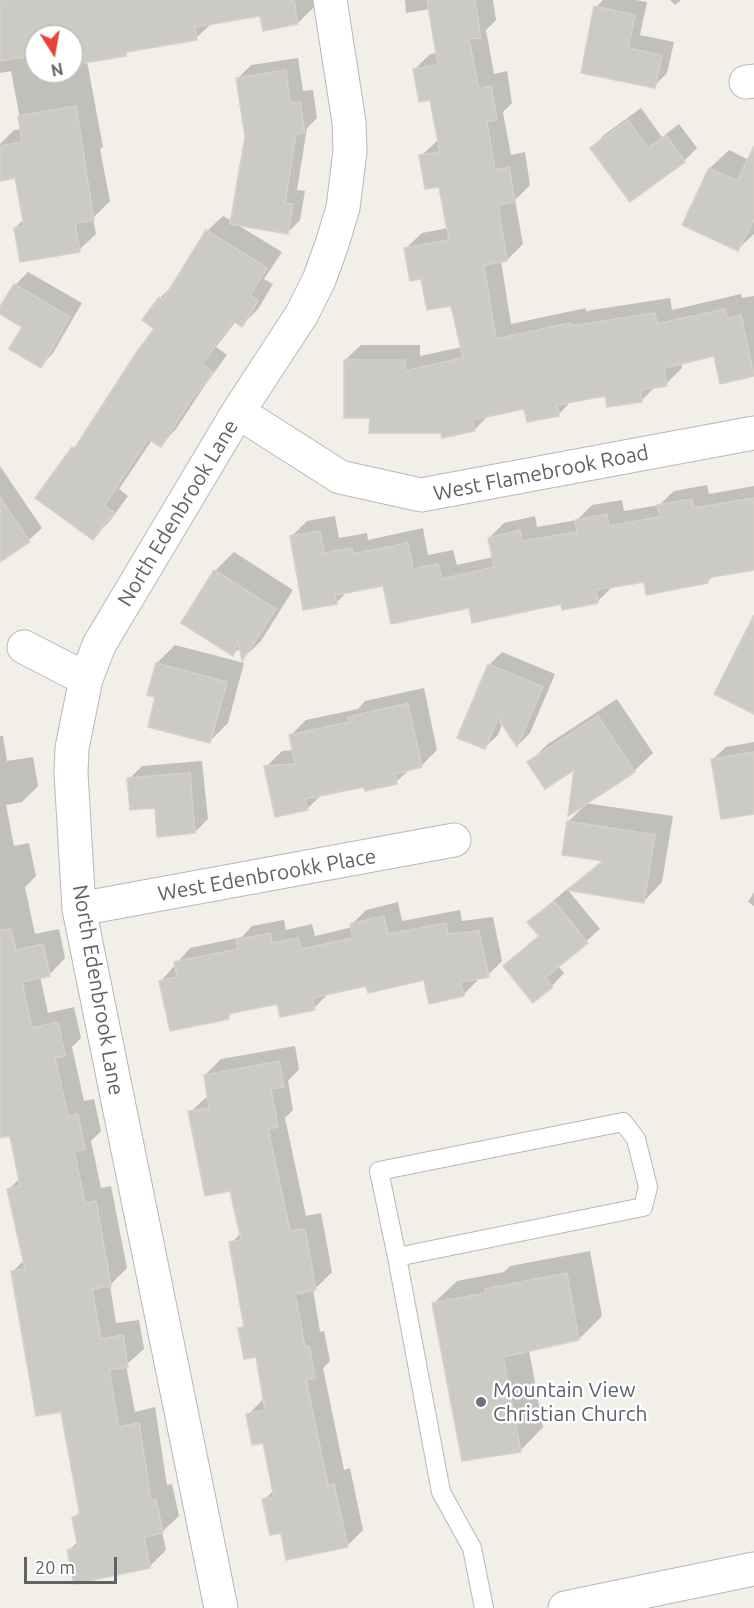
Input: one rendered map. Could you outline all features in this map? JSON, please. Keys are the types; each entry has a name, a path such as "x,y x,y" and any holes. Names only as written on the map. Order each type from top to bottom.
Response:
{"street":[{"name":"North Edenbrook Lane","path":"221,1608 79,909 71,773 72,748 86,679 99,645 238,412 302,314 322,271 343,208 348,170 349,122 330,0"},
{"name":"West Flamebrook Road","path":"238,412 340,477 421,495 754,433"},
{"path":"24,646 86,679"},
{"name":"West Edenbrookk Place","path":"79,909 454,840"},
{"path":"565,1608 754,1569"}],"lane":[{"path":"397,1257 643,1207 648,1187 636,1139 623,1122 379,1170 441,1492 472,1548 484,1608"}],"building":[{"path":"0,0 294,0 298,24 263,31 260,16 195,27 197,40 126,52 126,56 84,63 84,24 24,24 24,57 0,61"},
{"path":"427,0 475,0 481,38 469,39 479,89 491,86 497,120 487,122 495,170 509,167 515,202 498,205 507,261 484,265 496,339 570,323 571,326 655,313 657,324 725,309 727,318 741,315 754,376 720,384 714,356 664,368 667,386 640,390 642,402 607,407 605,396 557,405 559,416 527,422 524,409 472,420 475,431 442,438 441,433 369,433 370,418 344,418 344,360 405,360 405,371 463,358 451,306 427,310 421,279 410,281 404,248 449,240 439,187 425,189 419,155 440,152 430,100 419,102 413,69 438,65"},
{"path":"594,6 635,15 628,48 662,55 655,88 581,73"},
{"path":"286,70 290,103 300,102 305,133 296,134 285,203 293,204 288,234 230,224 245,137 236,78"},
{"path":"76,106 94,220 75,223 80,252 20,262 14,228 24,226 15,178 0,181 0,146 22,142 18,116"},
{"path":"628,120 648,148 666,135 685,162 630,202 590,148"},
{"path":"754,146 754,219 738,251 682,225 709,168 737,181"},
{"path":"206,230 267,268 250,295 258,301 242,327 233,321 202,364 213,372 189,403 161,447 148,439 104,506 114,512 93,540 35,498 72,447 74,449 154,329 142,320 159,297 163,300"},
{"path":"14,284 70,317 41,368 9,349 22,327 0,314 0,307"},
{"path":"0,497 30,542 0,562"},
{"path":"754,498 754,570 707,578 708,583 646,595 644,582 596,590 598,603 562,610 561,604 472,623 469,608 391,624 383,586 335,595 337,604 303,610 290,536 320,531 324,553 352,548 353,554 408,543 413,569 438,564 442,579 494,567 488,538 520,530 522,541 577,532 575,520 607,514 609,526 660,517 657,505 692,499 694,508"},
{"path":"214,570 276,609 242,661 238,640 233,656 181,623"},
{"path":"754,615 754,714 714,694"},
{"path":"156,663 227,682 210,743 148,727 155,697 147,695"},
{"path":"488,664 543,687 517,747 498,718 485,749 457,738"},
{"path":"408,703 422,767 395,774 397,784 365,791 364,787 305,799 308,810 275,817 264,766 295,764 289,735 349,722 348,717"},
{"path":"598,716 635,772 568,816 574,770 545,789 527,762"},
{"path":"754,752 754,814 721,819 711,759"},
{"path":"190,773 195,833 157,837 155,808 130,810 127,778"},
{"path":"567,821 655,835 644,903 567,890 603,861 562,855"},
{"path":"554,901 588,943 545,978 553,987 533,1003 503,966 539,936 527,922"},
{"path":"384,916 388,934 446,923 448,934 479,931 489,977 460,982 464,996 429,1004 424,980 368,993 366,986 312,998 315,1010 280,1017 277,1004 228,1014 229,1019 170,1031 159,981 177,977 174,962 238,949 236,940 270,933 272,943 298,938 301,949 353,938 350,924"},
{"path":"11,929 16,950 43,944 50,976 22,982 32,1028 58,1022 65,1056 55,1058 68,1116 78,1114 85,1149 74,1151 85,1203 96,1201 111,1286 92,1289 101,1339 123,1335 128,1367 109,1370 119,1427 139,1423 151,1500 156,1499 163,1533 144,1537 150,1568 74,1584 67,1550 78,1548 72,1517 80,1515 61,1412 36,1416 11,1271 25,1269 7,1189 20,1186 10,1136 0,1138 0,930"},
{"path":"279,1061 284,1087 271,1089 278,1127 268,1129 290,1231 305,1229 316,1290 295,1294 305,1347 309,1346 315,1378 306,1380 328,1485 334,1484 348,1547 286,1560 281,1533 270,1535 262,1499 274,1497 263,1443 252,1445 246,1414 265,1410 256,1357 244,1359 238,1328 244,1327 229,1242 241,1240 230,1191 205,1196 188,1111 209,1108 204,1075"},
{"name":"Mountain View Christian Church","path":"567,1273 579,1340 503,1357 521,1452 462,1461 432,1303 486,1293 485,1289"}],"place":[{"name":"Mountain View Christian Church","path":"481,1402"}]}
